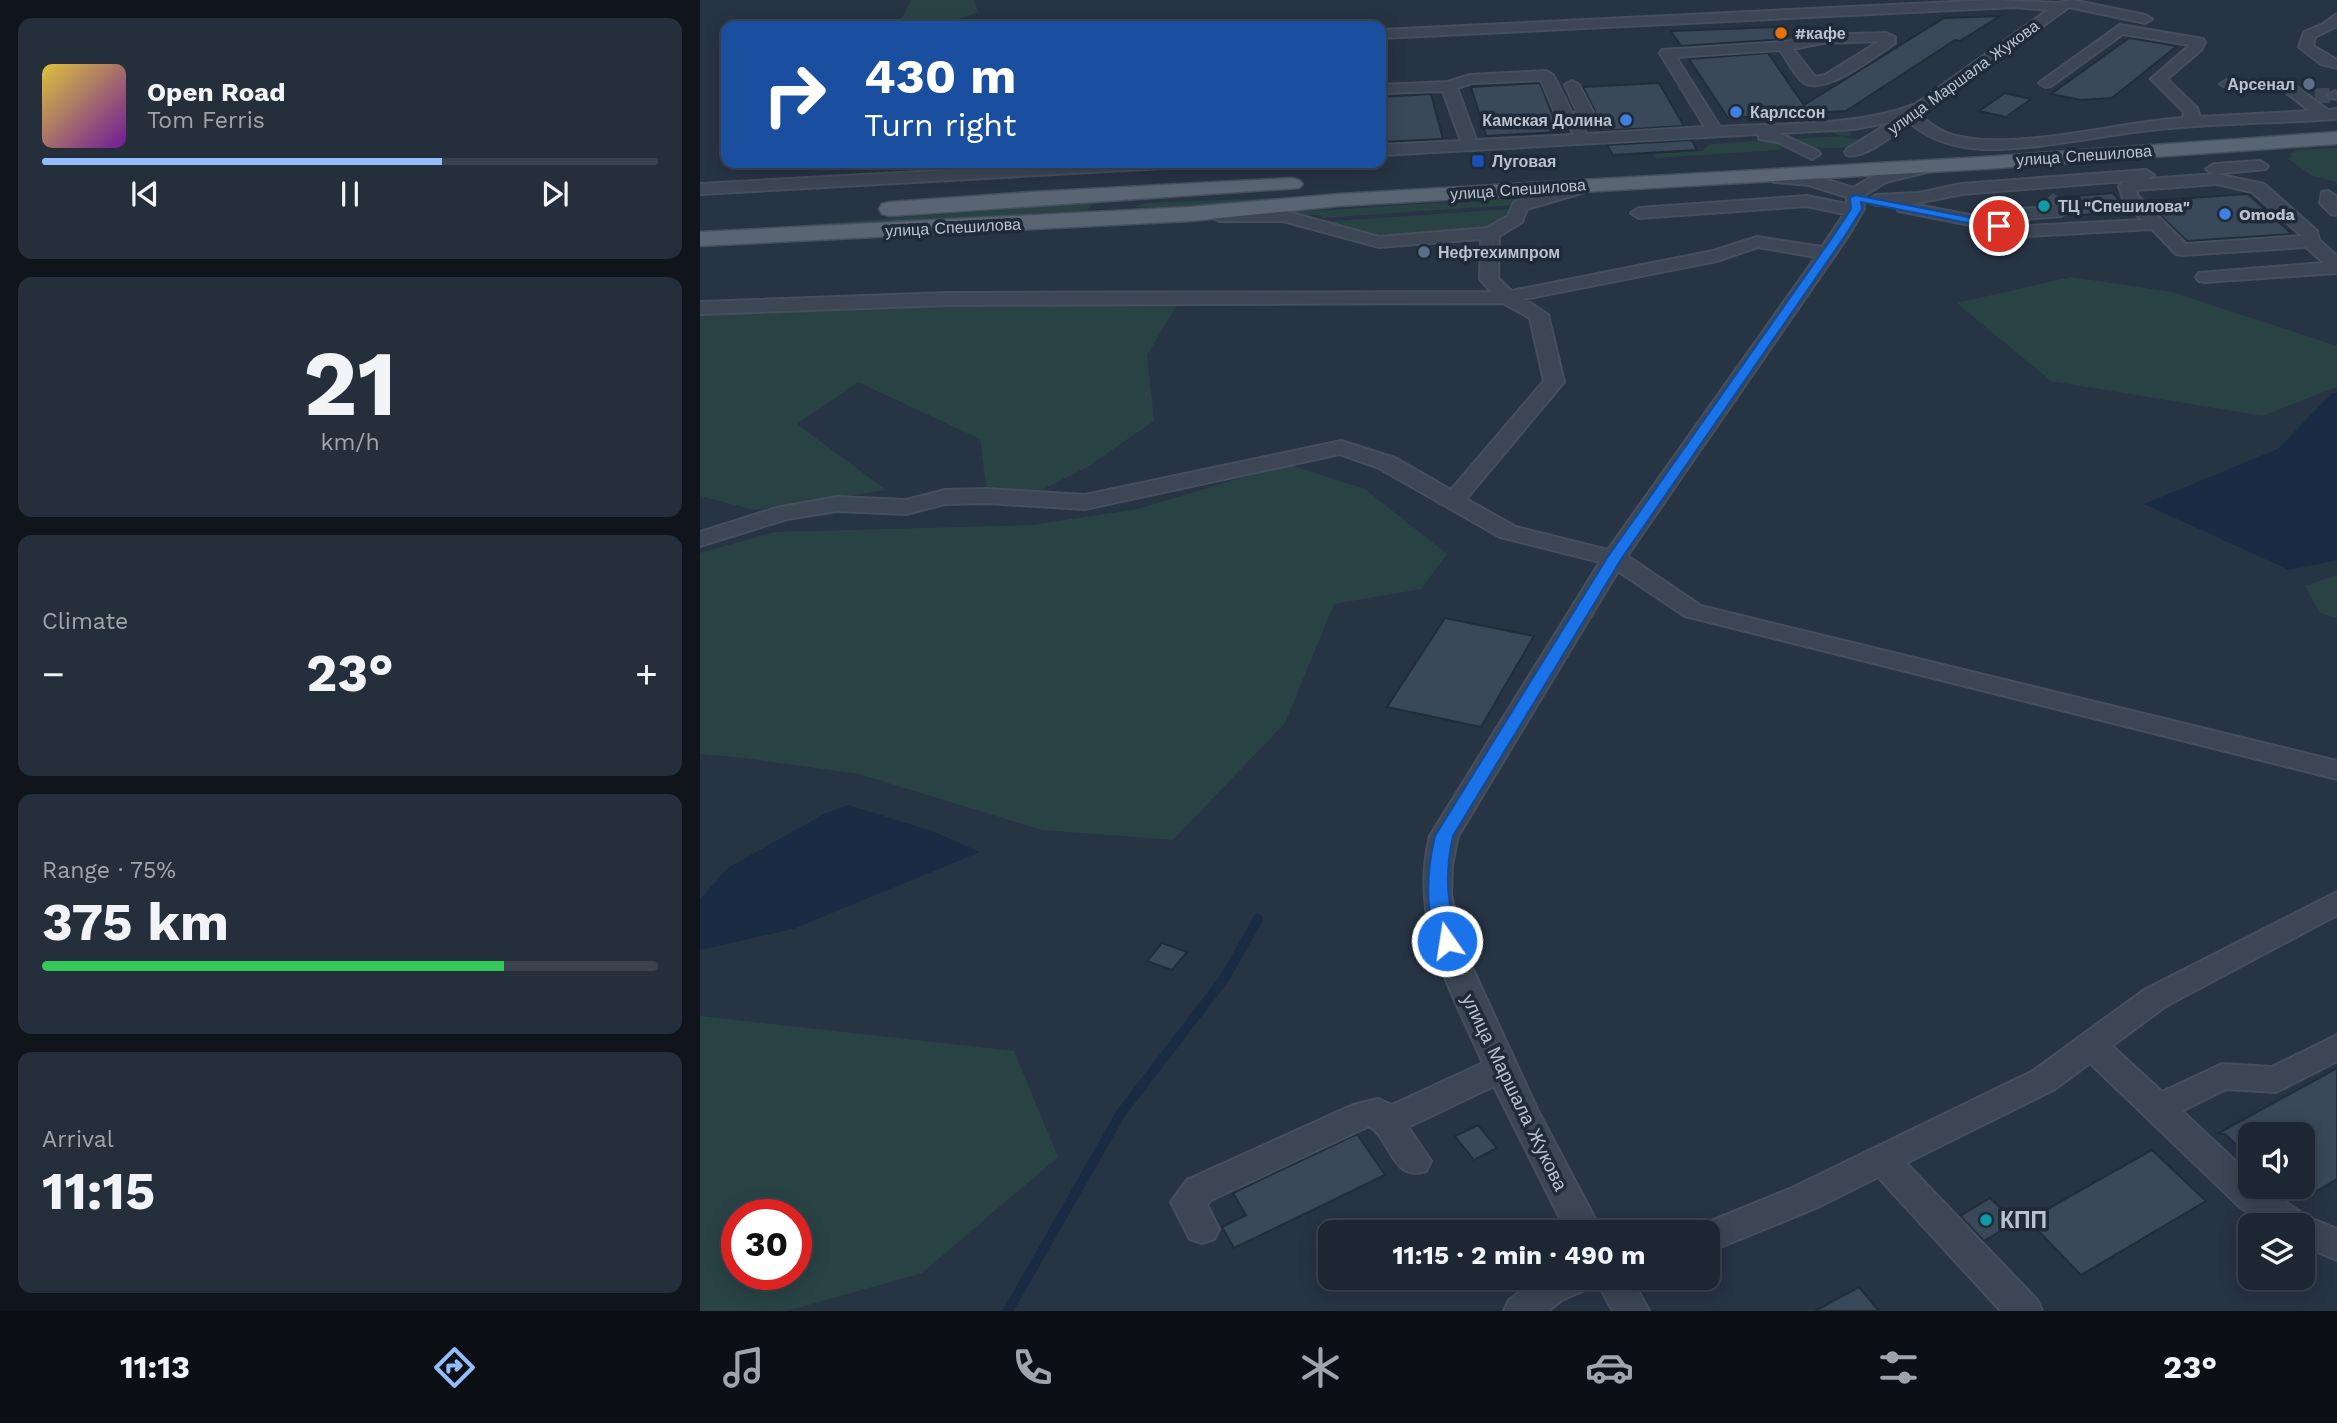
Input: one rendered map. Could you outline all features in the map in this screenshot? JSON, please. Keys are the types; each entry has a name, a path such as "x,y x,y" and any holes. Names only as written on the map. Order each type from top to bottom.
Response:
{"main road":[{"name":"улица Спешилова","path":"700,224 1032,198 2040,143 2327,106"},
{"name":"улица Спешилова","path":"700,239 1190,214 1339,200 1983,163 2337,138"},
{"path":"1190,214 1128,212 1113,207 1126,199 1195,189"}],"street":[{"path":"1386,34 1938,3 2066,3 2198,30 2201,33 2196,47 2158,79 2195,117"},
{"name":"улица Маршала Жукова","path":"1853,152 1878,139 2066,3"},
{"path":"2337,18 2328,27 2309,35 2306,47 2326,61 2337,64"},
{"path":"2046,83 2120,29 2198,42"},
{"path":"1784,46 1808,79 1815,81 1830,78 1890,40 1881,36 1822,39 1784,46 1667,53 1717,132 1746,137 1775,136 1812,154"},
{"path":"1386,89 1449,86 1470,79 1546,75 1565,117 1575,122 1583,139"},
{"path":"2227,85 2280,83 2327,106"},
{"path":"1572,85 1585,112 1575,122"},
{"path":"1449,86 1470,145"},
{"path":"2153,113 2195,117 2327,106"},
{"path":"1920,108 1915,119 1926,131 1938,137 1971,143 2040,143 2259,107"},
{"path":"1386,150 1854,124 1901,116 1920,108"},
{"path":"1854,124 1879,132 1878,139"},
{"path":"1639,213 1807,201 1841,209 1860,200 1881,178 1902,172 1983,163"},
{"path":"1936,197 1961,189 2263,163 2237,191 2130,198 2182,250 2311,242 2336,268 2205,277"},
{"path":"700,189 1038,168"},
{"path":"1717,177 1811,180 1860,200 2033,232 2156,224"},
{"path":"1190,214 1284,216 1380,242 1490,233 1508,225 1516,218 1521,206 1566,190 1601,184"},
{"path":"2243,184 2258,188 2311,235 2311,242"},
{"path":"1860,200 1936,197 1962,201 2045,195 2061,211 1960,218"},
{"name":"улица Маршала Жукова","path":"1579,1220 1539,1149 1467,994 1447,941 1437,897 1437,866 1444,836 1614,558 1827,253 1860,200"},
{"path":"1453,501 1553,382 1539,315 1507,297 1489,279 1490,233"},
{"path":"700,308 947,299 1507,297 1717,256 1757,242 1827,253"},
{"path":"700,538 784,513 837,504 906,507 946,497 987,496 1085,502 1341,447 1387,463 1508,532 1614,558 1692,611 2330,771"},
{"path":"1720,1232 1883,1160 2044,1080 2092,1046 2133,1012 2165,992 2337,902"},
{"path":"2092,1046 2251,1196 2276,1213"},
{"path":"2158,1109 2222,1076 2276,1080 2337,1047"},
{"path":"1387,1122 1502,1068"},
{"path":"1202,1228 1188,1202 1191,1195 1364,1114 1378,1112 1414,1161"},
{"path":"1883,1160 2024,1311"},
{"path":"2315,1235 2337,1245"},
{"path":"1522,1311 1549,1290"},
{"path":"1620,1290 1631,1311"}],"green space":[{"path":"911,0 974,0 978,12 950,21 896,21 904,15"},
{"path":"1830,130 1847,130 1852,135 1843,137 1866,141 1832,148 1798,141 1841,136"},
{"path":"1772,140 1783,147 1778,150 1655,158 1653,154 1702,151 1710,144"},
{"path":"2337,148 2337,182 2311,175 2287,158 2292,157 2290,154 2296,150"},
{"path":"1301,197 1175,207 1133,207 1146,203"},
{"path":"1516,198 1513,205 1322,218 1321,215 1300,215 1295,212"},
{"path":"1094,203 1088,209 1090,216 709,232"},
{"path":"1510,209 1496,225 1482,230 1376,237 1320,222"},
{"path":"2071,277 2172,292 2337,346 2337,387 2262,416 2051,381 1957,303"},
{"path":"1178,303 1147,355 1154,421 1087,467 1035,493 987,492 980,439 858,382 797,424 886,490 754,510 700,496 700,306"},
{"path":"1287,464 1365,489 1447,554 1421,589 1334,604 1285,723 1173,840 1042,830 859,774 700,754 700,553 775,532 1032,525 1138,509"},
{"path":"2337,575 2337,618 2320,613 2305,586"},
{"path":"700,1016 1014,1051 1058,1157 922,1273 787,1311 700,1311"}],"water":[{"path":"2332,393 2337,393 2337,560 2289,570 2144,504 2278,449"},
{"path":"848,805 932,831 980,852 793,929 700,950 700,899 728,868 824,814"}],"building":[{"path":"2000,16 1960,41 1955,40 1846,111 1728,118 1689,59 1768,53 1804,105 1944,18"},
{"path":"1778,27 1786,39 1681,46 1671,31"},
{"path":"2129,38 2177,46 2112,98 2081,100 2051,94"},
{"path":"1540,83 1559,132 1486,136 1471,87"},
{"path":"1659,83 1684,126 1600,131 1593,116 1595,111 1583,87"},
{"path":"2005,93 2031,99 2006,117 1979,111"},
{"path":"1431,94 1443,139 1386,142 1386,97"},
{"path":"1692,140 1697,150 1613,155 1607,145"},
{"path":"2113,193 2130,212 2080,215 2063,197"},
{"path":"2248,194 2292,234 2187,241 2146,201"},
{"path":"1445,618 1534,636 1481,727 1387,707"},
{"path":"1162,943 1187,952 1172,970 1147,961"},
{"path":"2337,1068 2337,1179 2315,1192 2315,1122 2239,1122"},
{"path":"2238,1122 2238,1146 2225,1134 2217,1134"},
{"path":"1478,1125 1497,1148 1474,1160 1455,1136"},
{"path":"1357,1134 1385,1175 1234,1248 1222,1227 1246,1215 1233,1193"},
{"path":"2152,1150 2206,1201 2081,1275 2028,1220"},
{"name":"КПП","path":"1990,1198 2015,1222 1984,1241 1960,1216"},
{"path":"1859,1287 1879,1311 1815,1311"}],"waterway":[{"path":"1008,1311 1121,1113 1224,979 1258,919"}],"tunnel":[{"path":"2315,96 2335,95"},
{"path":"2048,198 2058,208"}],"place":[{"name":"#кафе","path":"1781,33"},
{"name":"Арсенал","path":"2309,84"},
{"name":"Карлссон","path":"1736,112"},
{"name":"Камская Долина","path":"1626,120"},
{"name":"Луговая","path":"1478,161"},
{"name":"ТЦ \"Спешилова\"","path":"2044,206"},
{"name":"Omoda","path":"2225,214"},
{"name":"Нефтехимпром","path":"1424,252"},
{"name":"КПП","path":"1986,1220"}],"route":[{"path":"1447,941 1437,897 1437,866 1444,836 1614,558 1839,236 1856,209 1855,198 1999,226"}]}
